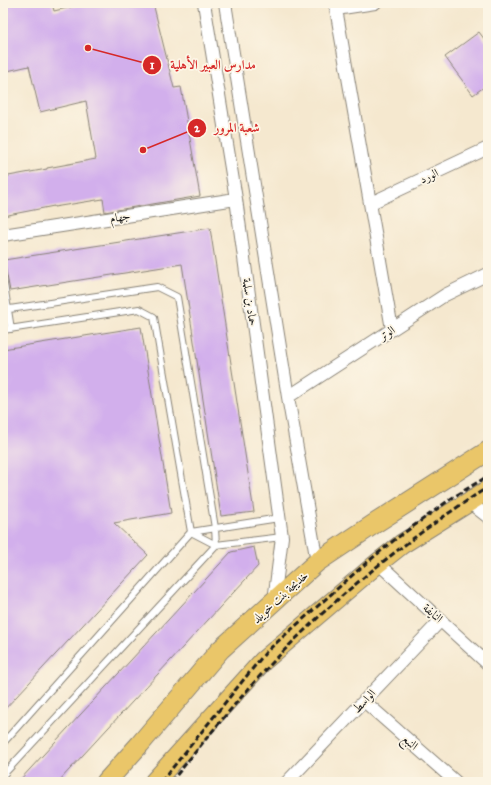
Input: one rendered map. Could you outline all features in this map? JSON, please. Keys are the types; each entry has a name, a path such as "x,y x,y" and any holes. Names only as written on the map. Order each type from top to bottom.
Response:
{"main road":[{"name":"خديجة بنت خويلد","path":"106,782 220,650 317,562 488,451"},
{"path":"154,782 262,661 402,544 488,490"}],"street":[{"name":"حماد بن سلمة","path":"204,3 236,199 282,537 274,601"},
{"name":"حماد بن سلمة","path":"225,3 288,396 317,562"},
{"path":"375,3 336,6 392,329"},
{"name":"الورد","path":"370,203 488,148"},
{"name":"جهام","path":"3,235 236,199"},
{"name":"الوتر","path":"288,396 445,295 488,274"},
{"path":"469,502 488,517"},
{"name":"النايفة","path":"378,563 488,664"},
{"name":"الواسط","path":"287,782 440,620"},
{"name":"النبع","path":"364,701 443,778 456,782"}],"lane":[{"path":"3,278 5,310 10,329"},
{"path":"3,775 216,545 215,528 177,297 157,287 5,310"},
{"path":"3,330 139,309 154,317 191,532"},
{"path":"3,743 191,532 279,518"},
{"path":"191,532 216,545 282,537"}],"building":[{"path":"3,3 52,3 54,11 88,3 153,3 174,88 181,87 200,196 105,212 103,199 54,206 3,216 3,177 96,159 86,101 40,112 29,66 3,72"},
{"path":"479,32 488,44 488,84 473,95 445,57"},
{"path":"210,228 254,512 221,516 182,264 10,291 4,260"},
{"path":"141,327 171,513 114,523 148,555 3,711 3,349"},
{"path":"254,547 258,566 58,782 18,782 231,552"}],"railway":[{"path":"161,782 266,652 393,541 452,498 488,476"},
{"path":"171,782 253,683 328,608 394,553 440,519 488,487"}],"place":[{"name":"مدارس العبير الأهلية","path":"88,48"},
{"name":"شعبة المرور","path":"143,150"}]}
